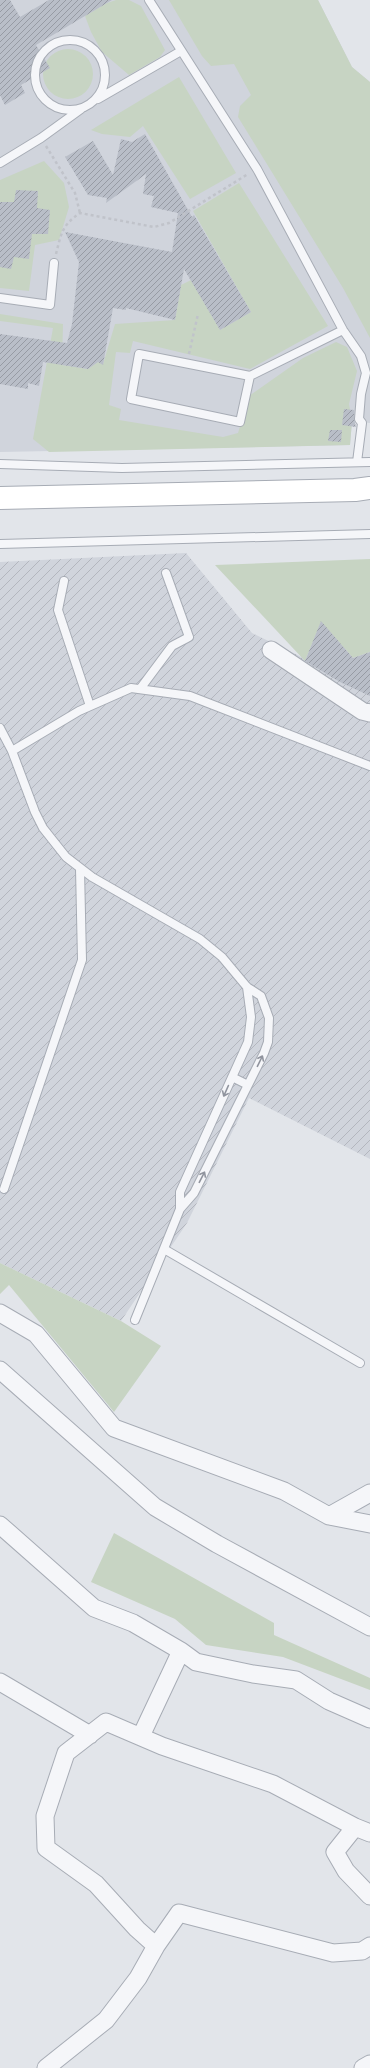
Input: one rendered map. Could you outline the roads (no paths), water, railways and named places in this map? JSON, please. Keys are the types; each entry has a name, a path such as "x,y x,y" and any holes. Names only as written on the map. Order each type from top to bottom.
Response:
{"main road":[{"path":"0,498 241,494 355,490 370,488"}],"street":[{"path":"271,650 362,711 370,713"},
{"path":"0,1313 36,1334 114,1428 284,1491 329,1516 370,1524"},
{"path":"0,1370 155,1506 217,1544 370,1627"},
{"path":"329,1516 370,1493"},
{"path":"0,1526 94,1608 133,1623 196,1662 253,1674 296,1680 329,1701 370,1719"},
{"path":"141,1736 180,1651"},
{"path":"0,1682 90,1735"},
{"path":"156,1946 137,1929 96,1884 46,1848 45,1816 66,1753 106,1722 162,1746 273,1784 362,1830 335,1852 346,1871 370,1896"},
{"path":"46,2068 106,2020 138,1978 156,1946 179,1913 333,1953 362,1951 370,1946"},
{"path":"363,2068 370,2064"}],"lane":[{"path":"149,0 257,169 343,330 361,356 366,374 361,394 359,419 362,423 356,462"},
{"path":"0,163 41,138 83,107 93,101 101,92 104,81 104,69 100,58 88,46 71,40 59,42 49,48 41,56 36,66 35,77 38,88 44,98 57,107 73,110 83,107 181,51"},
{"path":"0,298 50,306 54,263"},
{"path":"250,376 240,422 131,399 139,354 250,376 343,330"},
{"path":"0,464 122,468 310,465 370,462"},
{"path":"0,544 370,534"},
{"path":"140,689 172,646 189,637 166,573"},
{"path":"64,582 58,610 90,706"},
{"path":"12,751 79,711 131,688 190,696 370,766"},
{"path":"0,728 12,751 35,812 43,828 66,857 80,869 206,943 222,957 247,987 261,996 269,1018 269,1030 264,1053 194,1193 180,1209 135,1320"},
{"path":"4,1189 82,960 80,869"},
{"path":"180,1209 180,1192 250,1034 251,1008 247,987"},
{"path":"232,1077 248,1084"},
{"path":"164,1249 360,1363"}]}
